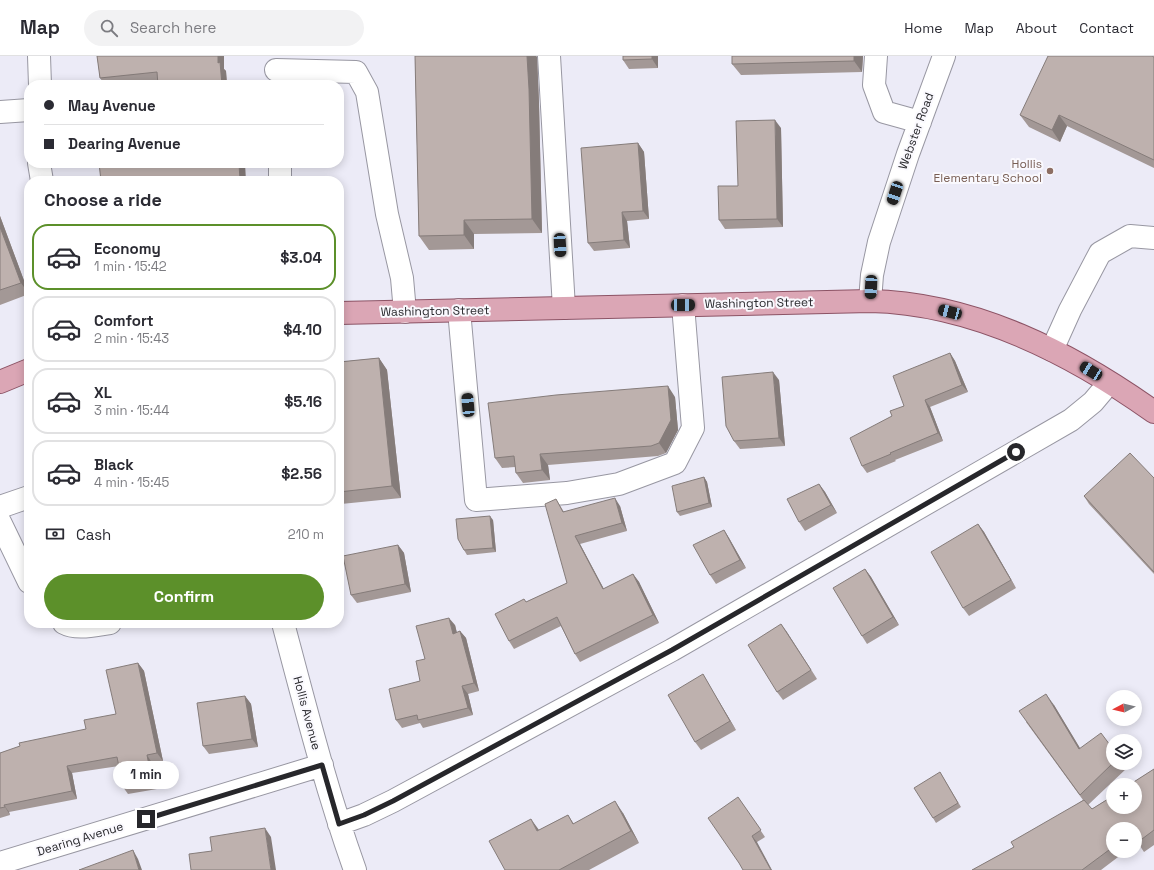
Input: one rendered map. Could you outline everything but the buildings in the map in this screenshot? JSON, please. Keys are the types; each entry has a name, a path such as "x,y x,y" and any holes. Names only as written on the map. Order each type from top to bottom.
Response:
{"main road":[{"name":"Washington Street","path":"344,313 870,300 918,304 998,326 1052,350 1109,383 1154,412"},
{"path":"0,382 24,372"}],"street":[{"path":"39,56 40,80"},
{"path":"550,56 564,308"},
{"path":"876,56 874,85 884,112 920,122"},
{"name":"Webster Road","path":"870,300 872,274 879,242 908,154 944,56"},
{"path":"276,70 356,72 367,92 387,214 402,278 405,312"},
{"path":"0,112 24,110"},
{"path":"1052,350 1070,310 1100,253 1130,236 1154,238"},
{"path":"459,310 476,500 567,494 619,484 675,463 692,428 683,305"},
{"path":"339,824 364,815 393,801 672,650 1071,420 1093,402 1109,383"},
{"path":"0,507 24,499"},
{"path":"0,522 24,572"},
{"name":"Hollis Avenue","path":"284,628 339,824 355,870"},
{"name":"Dearing Avenue","path":"0,863 322,765"}],"place":[{"name":"Hollis Elementary School","path":"1050,171"}],"route":[{"path":"146,819 322,765 339,824 364,815 393,801 672,650 1016,452"}]}
